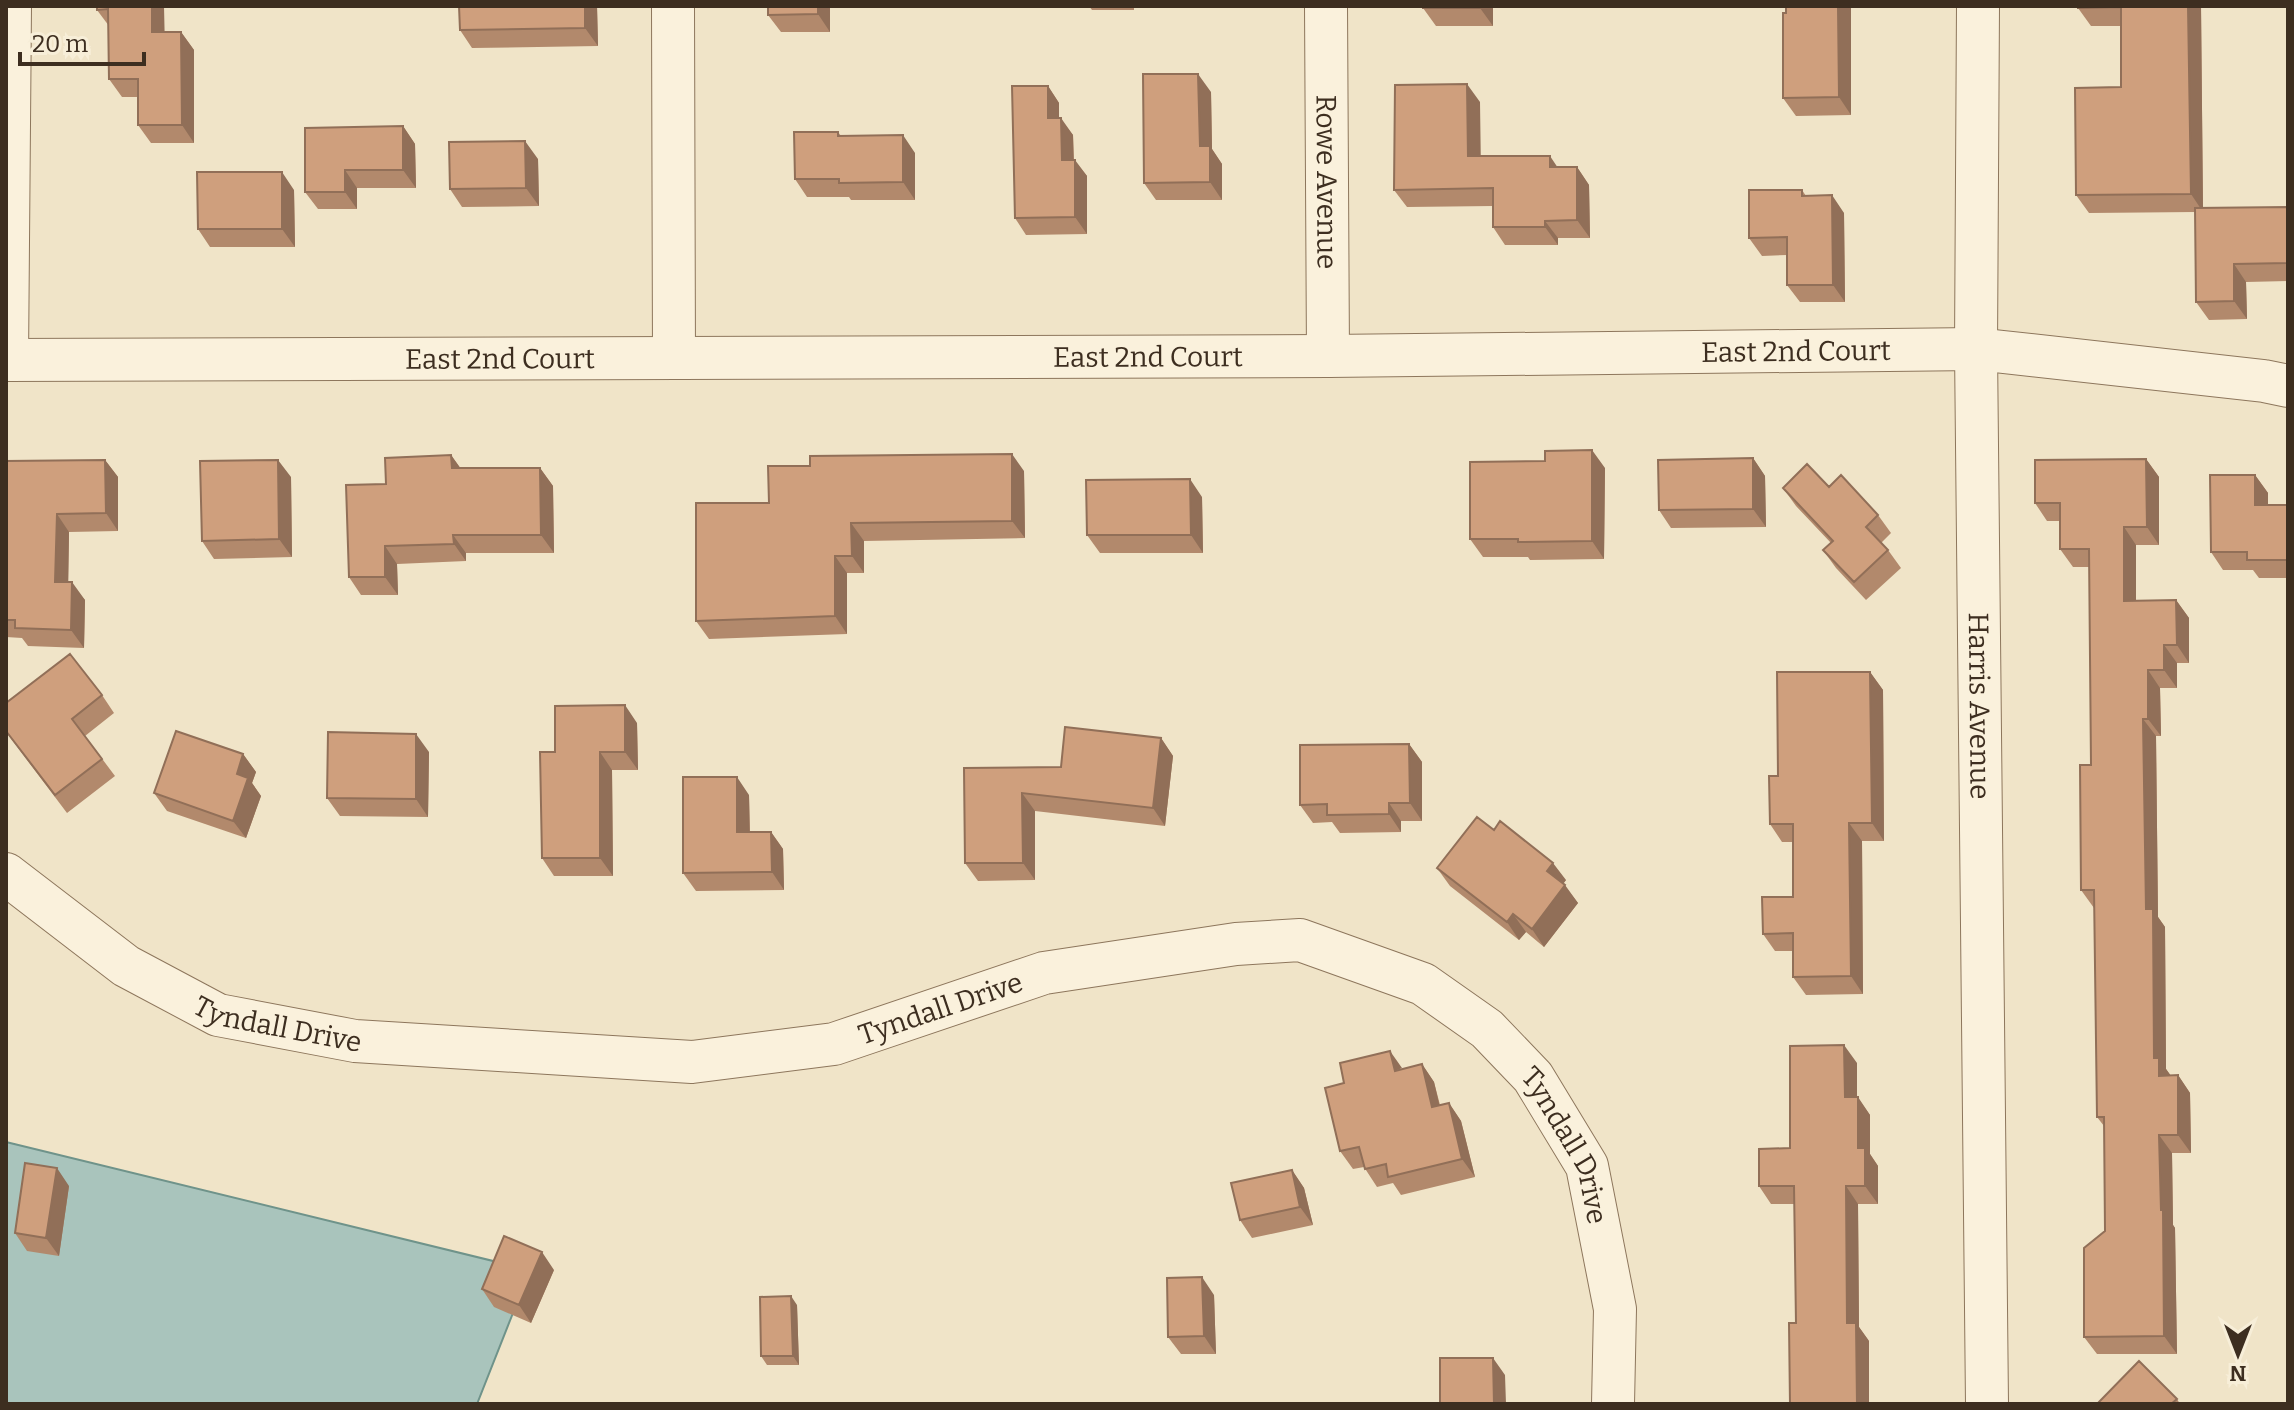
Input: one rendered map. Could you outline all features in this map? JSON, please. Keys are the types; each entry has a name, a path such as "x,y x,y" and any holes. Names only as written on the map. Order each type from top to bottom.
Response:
{"street":[{"path":"7,360 10,6"},
{"path":"673,6 674,358"},
{"name":"Rowe Avenue","path":"1326,6 1328,356"},
{"name":"Harris Avenue","path":"1978,6 1976,349 1987,1404"},
{"name":"East 2nd Court","path":"7,360 1328,356 1976,349 2288,386"},
{"name":"Tyndall Drive","path":"6,874 126,966 218,1015 355,1041 692,1062 834,1044 1044,973 1236,944 1300,940 1423,984 1487,1029 1533,1077 1587,1166 1615,1309 1613,1404"}],"water":[{"path":"6,1142 530,1270 477,1404 6,1404"}],"building":[{"path":"97,6 152,6 152,32 181,32 182,125 138,125 138,79 109,79 108,9 97,10"},
{"path":"459,6 585,6 585,28 460,30"},
{"path":"768,6 818,6 818,14 768,15"},
{"path":"1480,6 1480,8 1423,8"},
{"path":"1786,6 1838,6 1839,97 1783,98 1783,13 1786,13"},
{"path":"2078,6 2188,6 2191,194 2076,195 2075,88 2121,87 2121,7"},
{"path":"1143,74 1198,74 1200,146 1210,146 1210,182 1144,183"},
{"path":"1467,84 1468,156 1550,156 1550,167 1577,167 1577,220 1545,221 1545,227 1493,227 1493,188 1394,190 1395,85"},
{"path":"1012,86 1048,86 1048,118 1061,118 1062,160 1075,160 1075,217 1015,218"},
{"path":"403,126 403,170 345,170 345,192 305,192 305,128"},
{"path":"794,132 838,132 838,136 903,135 903,182 839,183 839,179 795,179"},
{"path":"525,141 526,188 450,189 449,142"},
{"path":"197,172 282,172 282,229 198,229"},
{"path":"1749,190 1802,190 1802,196 1832,195 1833,285 1787,285 1787,237 1749,238"},
{"path":"2288,207 2288,263 2234,264 2234,301 2196,302 2195,208"},
{"path":"1592,450 1592,541 1470,539 1470,462 1545,461 1545,451"},
{"path":"1012,454 1012,521 851,523 852,556 835,556 835,616 696,621 696,503 769,503 768,466 810,466 810,456"},
{"path":"451,455 452,468 540,468 541,535 453,535 454,544 385,546 385,577 349,577 346,485 386,484 385,458"},
{"path":"1753,458 1753,509 1659,510 1658,460"},
{"path":"2146,459 2147,527 2124,527 2124,601 2176,600 2177,645 2164,645 2164,670 2148,670 2148,719 2143,719 2146,909 2153,909 2154,1058 2159,1058 2159,1076 2178,1075 2178,1135 2159,1135 2164,1336 2084,1337 2084,1248 2105,1231 2104,1117 2097,1117 2094,890 2081,890 2080,765 2091,765 2089,549 2060,549 2060,503 2035,503 2035,460"},
{"path":"105,460 106,513 57,514 55,582 72,582 71,630 15,628 15,620 6,620 6,461"},
{"path":"278,460 279,539 202,541 200,461"},
{"path":"1807,464 1829,487 1841,475 1878,515 1866,527 1888,550 1854,582 1823,550 1833,541 1783,488"},
{"path":"2210,475 2255,475 2255,505 2288,505 2288,560 2247,560 2247,552 2211,552"},
{"path":"1190,479 1191,535 1087,535 1086,480"},
{"path":"70,654 102,695 72,719 102,759 55,795 6,731 6,703"},
{"path":"1777,672 1870,672 1872,823 1849,823 1851,976 1793,977 1793,933 1763,934 1762,897 1793,897 1793,824 1770,824 1769,776 1778,776"},
{"path":"625,705 625,752 600,752 600,858 542,858 540,752 555,752 555,706"},
{"path":"1065,727 1161,738 1153,808 1022,793 1023,863 965,863 964,768 1061,767"},
{"path":"176,731 243,754 237,774 248,778 233,821 154,793"},
{"path":"328,732 416,734 416,799 327,798"},
{"path":"1409,744 1410,803 1389,803 1389,814 1327,815 1327,804 1300,805 1300,745"},
{"path":"683,777 737,777 737,832 771,832 772,872 683,873"},
{"path":"1477,817 1494,830 1500,821 1553,863 1547,871 1565,885 1532,929 1513,914 1507,922 1437,868"},
{"path":"1844,1045 1845,1097 1858,1097 1858,1148 1865,1148 1865,1186 1846,1186 1847,1323 1856,1323 1857,1404 1790,1404 1789,1323 1796,1323 1794,1186 1759,1186 1759,1149 1790,1148 1790,1046"},
{"path":"1390,1051 1395,1071 1422,1064 1432,1107 1449,1103 1462,1159 1388,1177 1386,1164 1365,1169 1359,1147 1340,1151 1325,1088 1344,1083 1340,1063"},
{"path":"25,1163 57,1168 46,1238 15,1233"},
{"path":"1292,1170 1300,1207 1240,1220 1231,1183"},
{"path":"504,1236 542,1252 519,1305 482,1289"},
{"path":"1202,1277 1204,1336 1168,1337 1167,1278"},
{"path":"791,1296 793,1356 761,1356 760,1297"},
{"path":"1440,1358 1493,1358 1494,1404 1440,1404"},
{"path":"2139,1361 2177,1399 2171,1404 2097,1404"}]}
